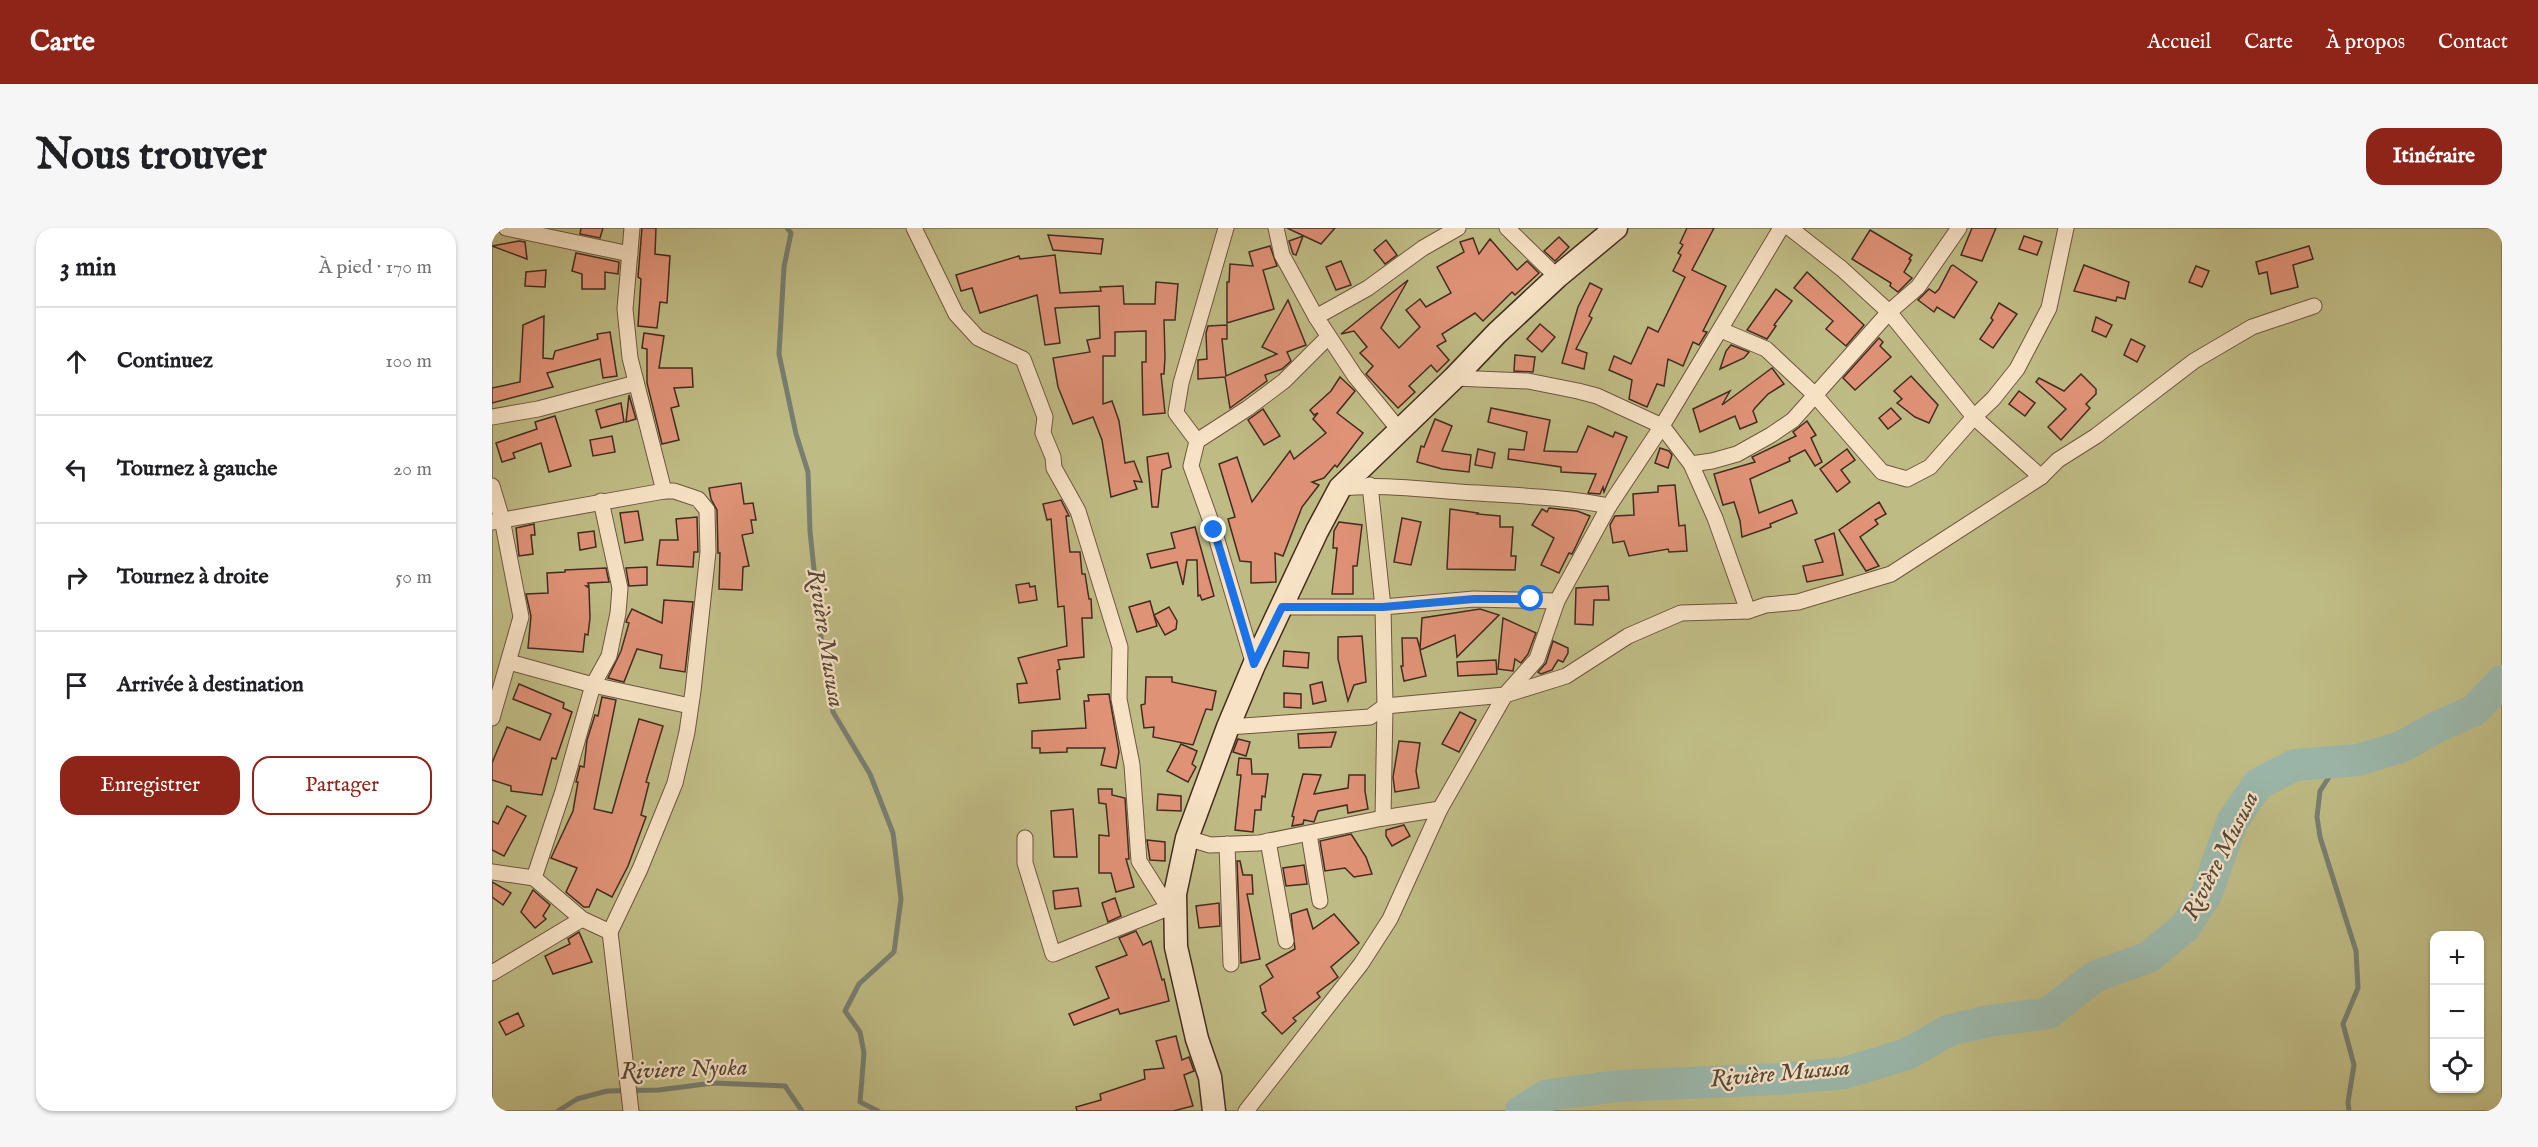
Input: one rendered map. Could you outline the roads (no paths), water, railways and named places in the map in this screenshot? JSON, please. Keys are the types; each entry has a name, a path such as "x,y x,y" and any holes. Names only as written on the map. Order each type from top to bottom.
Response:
{"street":[{"path":"507,228 630,254"},
{"path":"632,228 625,309 630,358 664,491"},
{"path":"914,228 956,314 978,338 1023,359 1045,417 1043,433 1053,457 1054,468 1078,511 1120,647 1119,699 1132,765 1139,861 1172,913"},
{"path":"1197,441 1176,413 1182,383 1226,228"},
{"path":"1276,228 1282,255 1328,337 1355,376 1400,431"},
{"path":"1316,317 1368,288 1423,248 1458,228"},
{"path":"1507,228 1557,277"},
{"path":"1214,1111 1210,1077 1197,1039 1176,947 1172,913 1187,838 1254,664 1340,488 1454,378 1497,333 1557,277 1616,228"},
{"path":"1245,1111 1361,964 1390,919 1440,809 1505,695 1537,659 1557,601 1609,506 1662,426 1781,228"},
{"path":"1790,228 1842,268 1888,312 1974,417 2041,477"},
{"path":"1691,464 1737,454 1793,420 1888,312 1918,287 1959,228"},
{"path":"1721,330 1766,350 1814,394 1882,472 1907,479 1930,467 1993,399 2017,369 2049,308 2066,228"},
{"path":"1228,727 1370,717 1385,706 1505,695 1566,676 1628,636 1681,613 1748,611 1766,605 1798,602 1891,574 2041,477 2058,460 2096,436 2194,362 2252,327 2314,306"},
{"path":"1254,664 1214,530 1191,466 1197,441 1284,381 1328,337"},
{"path":"1454,378 1528,381 1578,391 1597,396 1662,426 1691,464 1715,518 1748,611"},
{"path":"492,417 538,408 636,383"},
{"path":"1340,488 1370,485 1571,498 1609,506"},
{"path":"1370,485 1383,607 1385,706 1383,818"},
{"path":"492,486 497,520 520,617 492,718"},
{"path":"497,520 664,491 674,491 698,499 707,510 708,552 703,610 687,732 675,783 640,869 610,932 631,1111"},
{"path":"534,878 566,782 593,685 609,656 618,614 620,588 601,501"},
{"path":"1282,607 1383,607 1474,599 1557,601"},
{"path":"509,662 593,685 690,706"},
{"path":"1187,838 1210,845 1268,841 1440,809"},
{"path":"1309,834 1320,901"},
{"path":"1024,837 1025,863 1053,954 1172,913"},
{"path":"1268,841 1286,941"},
{"path":"1227,844 1231,964"},
{"path":"492,872 534,878 582,919 610,932"},
{"path":"492,973 582,919"}],"waterway":[{"name":"Rivière Mususa","path":"787,228 791,233 784,267 779,354 796,434 808,472 810,531 822,646 833,712 870,774 893,833 901,899 894,952 859,984 845,1011 860,1032 864,1053 860,1102 878,1111"},
{"name":"Rivière Mususa","path":"1521,1111 1548,1095 1618,1086 1778,1079 1845,1073 1907,1054 1950,1030 1989,1021 2049,1013 2094,977 2149,957 2185,927 2206,895 2232,822 2258,784 2295,765 2358,760 2401,747 2475,710 2502,681"},
{"path":"2349,1111 2348,1102 2354,1065 2343,1024 2358,988 2356,951 2320,837 2317,817 2320,791 2331,774 2358,760"},
{"name":"Riviere Nyoka","path":"558,1111 577,1099 607,1091 659,1090 713,1083 785,1086 802,1111"}]}
